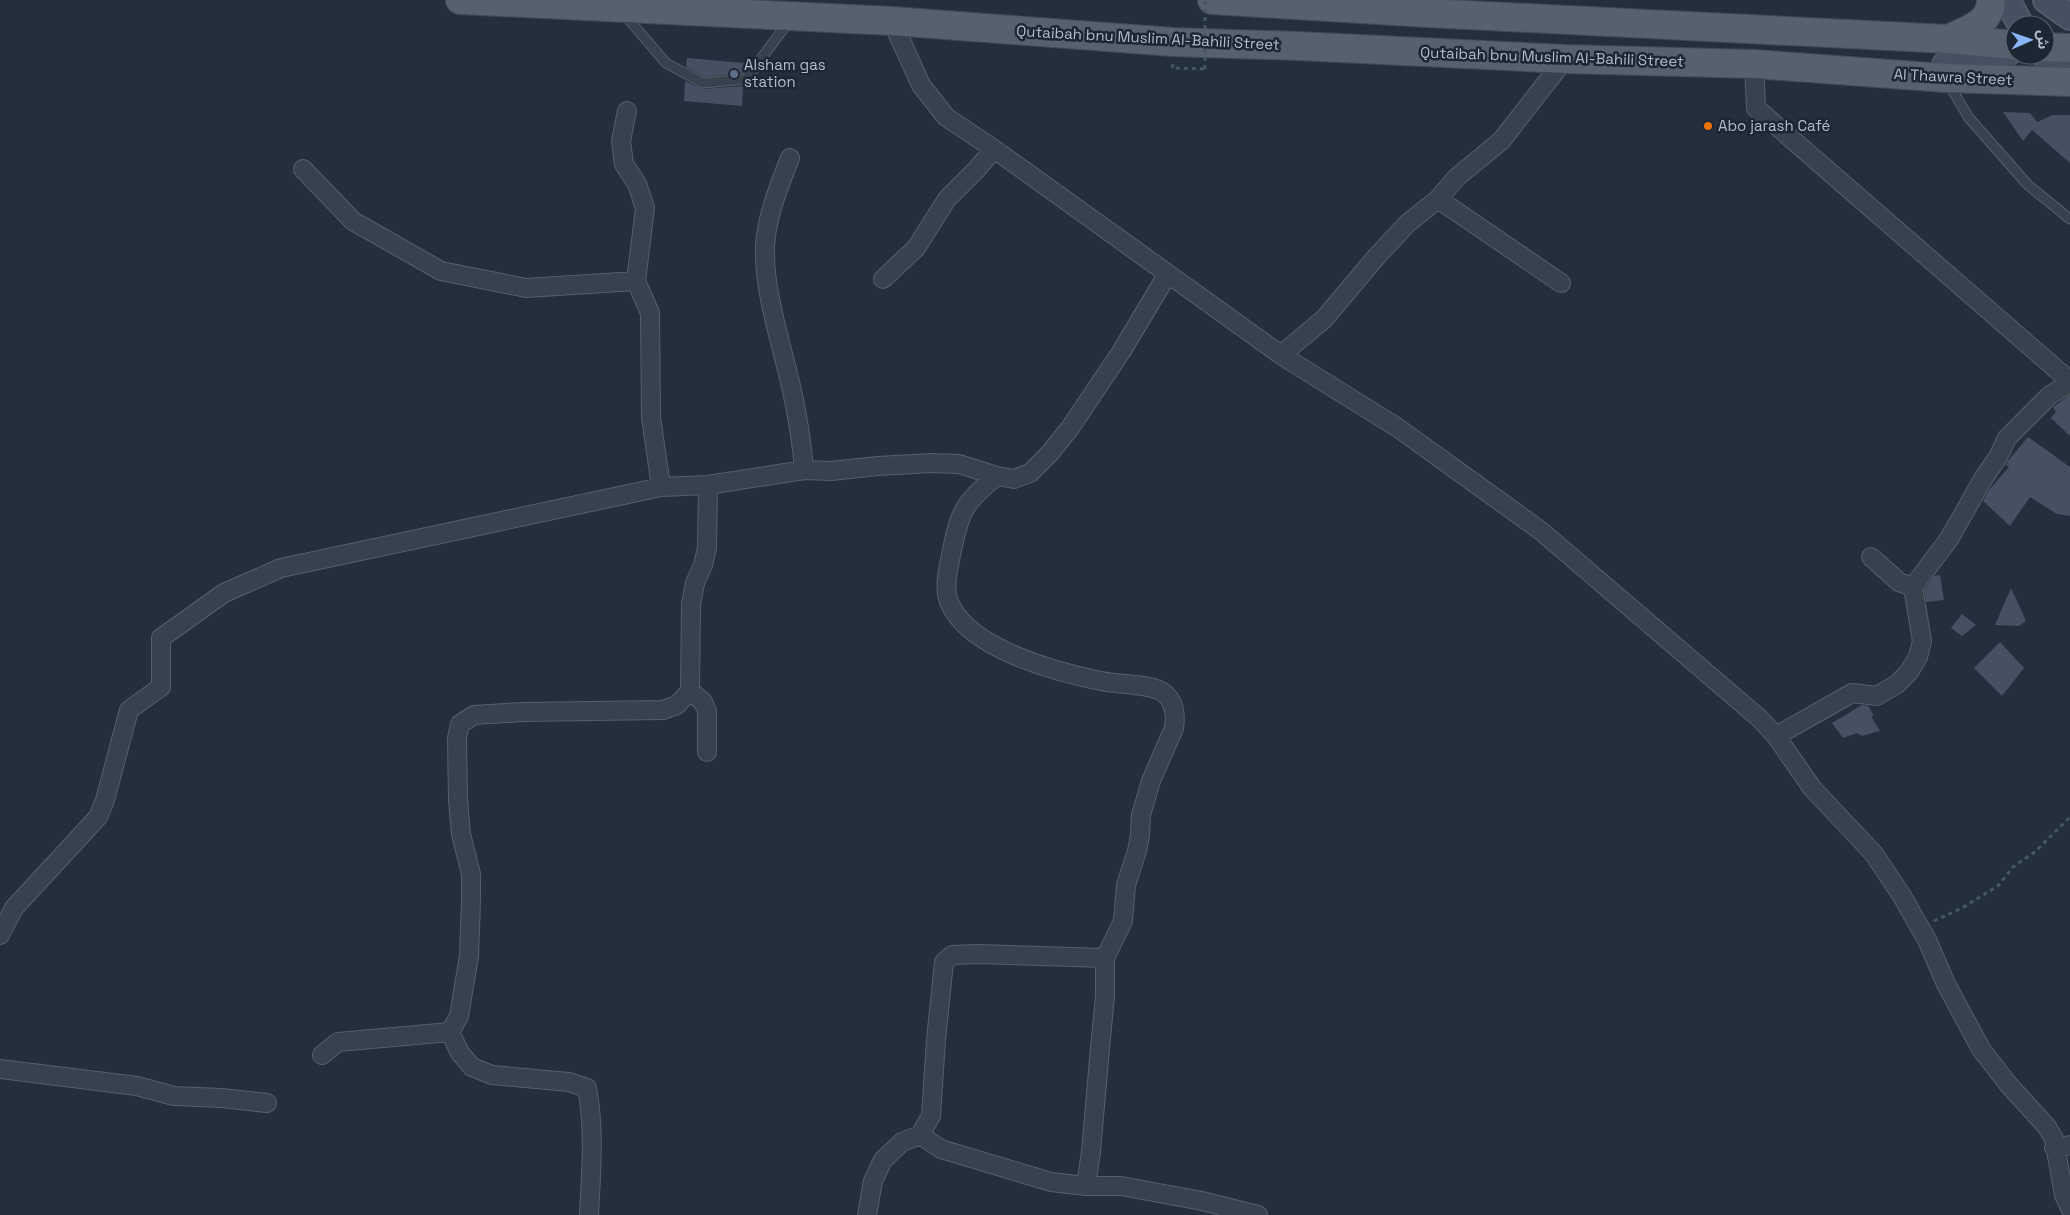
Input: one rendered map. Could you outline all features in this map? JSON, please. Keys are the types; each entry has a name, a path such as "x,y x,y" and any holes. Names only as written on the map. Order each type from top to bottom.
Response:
{"main road":[{"name":"Qutaibah bnu Muslim Al-Bahili Street","path":"460,0 892,21 1173,42 1565,59 1754,64 1835,69"},
{"path":"1212,0 1428,7 2005,44"},
{"path":"1948,39 1981,23 1991,8 1991,0"},
{"path":"2007,0 2015,15"},
{"path":"2021,15 2022,0"},
{"path":"2046,0 2070,17"},
{"path":"2055,47 2070,48"},
{"path":"1835,69 1850,60 1973,66 1998,63 2005,58"},
{"path":"2055,63 2070,74"},
{"name":"Al Thawra Street","path":"1835,69 1946,78 2070,82"}],"street":[{"path":"892,21 921,85 946,117 994,149 1281,355 1398,428 1541,531 1733,694 1776,736 1812,788 1874,854 1920,927 1946,984 1981,1049 2062,1147 2064,1195 2070,1208"},
{"path":"1281,355 1324,319 1403,228 1438,199 1457,176 1501,140 1565,59"},
{"path":"1754,64 1756,108 2070,382 2050,394 2006,438 1998,458 1983,479 1948,539 1913,587 1922,641 1918,657 1909,672 1897,684 1877,696 1852,693 1776,736"},
{"path":"627,111 621,141 624,164 637,184 645,208 636,281 650,313 651,417 662,487"},
{"path":"883,279 916,248 947,199 994,149"},
{"path":"790,158 769,218 765,244 766,272 772,317 784,355 802,442 804,470"},
{"path":"303,169 353,221 441,271 526,288 636,281"},
{"path":"1438,199 1561,283"},
{"path":"0,935 14,908 98,817 105,800 129,710 161,687 161,638 224,593 282,568 662,487 708,485 804,470 831,471 932,462 959,464 997,476 1014,479 1030,472 1050,453 1070,428 1122,352 1167,275"},
{"path":"997,476 968,501 958,522 946,587 949,603 959,619 978,637 1034,662 1102,682 1158,689 1166,694 1174,706 1176,719 1174,728 1151,781 1141,815 1138,843 1126,885 1123,920 1105,958 1102,1031 1086,1186"},
{"path":"450,1032 458,1016 469,956 472,900 470,874 461,834 458,800 457,738 460,724 474,715 592,710 663,710 677,705 690,691 691,604 695,583 703,565 707,548 708,485"},
{"path":"1871,557 1900,582 1913,587"},
{"path":"690,691 703,702 707,711 707,752"},
{"path":"866,1215 873,1181 883,1160 902,1142 920,1135 931,1116 944,962 952,955 976,954 1105,958"},
{"path":"322,1054 338,1042 450,1032"},
{"path":"450,1032 460,1052 472,1067 492,1075 569,1082 587,1088 591,1108 592,1158 589,1215"},
{"path":"0,1069 137,1086 174,1096 221,1098 267,1103"},
{"path":"920,1135 942,1149 1051,1182 1086,1186 1121,1186 1202,1201 1258,1215"}],"lane":[{"path":"619,8 666,63 704,83 746,79 793,16"},
{"path":"1946,78 1969,118 2028,185 2070,219"}],"path":[{"path":"1172,68 1205,69 1205,0"},
{"path":"1920,927 1962,908 1998,886 2013,867 2036,851 2070,817"}],"building":[{"path":"687,58 745,63 745,70 743,73 704,77 686,67"},
{"path":"685,81 703,89 743,86 742,106 684,101"},
{"path":"2003,112 2030,113 2037,122 2053,115 2070,115 2070,163 2032,130 2023,141"},
{"path":"2070,395 2070,436 2051,418 2056,412 2053,407"},
{"path":"2028,437 2070,467 2070,516 2057,514 2030,497 2010,526 1983,501 1989,490 2009,467 2006,465 2008,461"},
{"path":"1940,575 1944,600 1926,602 1924,590 1934,576"},
{"path":"2011,588 2026,621 2019,626 1995,625"},
{"path":"1962,614 1976,625 1962,636 1951,628"},
{"path":"2000,642 2024,668 2002,696 1974,668"},
{"path":"1862,705 1868,706 1873,714 1872,718 1880,731 1862,736 1857,733 1843,738 1832,723"}],"place":[{"name":"Alsham gas station","path":"734,74"},
{"name":"Abo jarash Café","path":"1708,126"}]}
